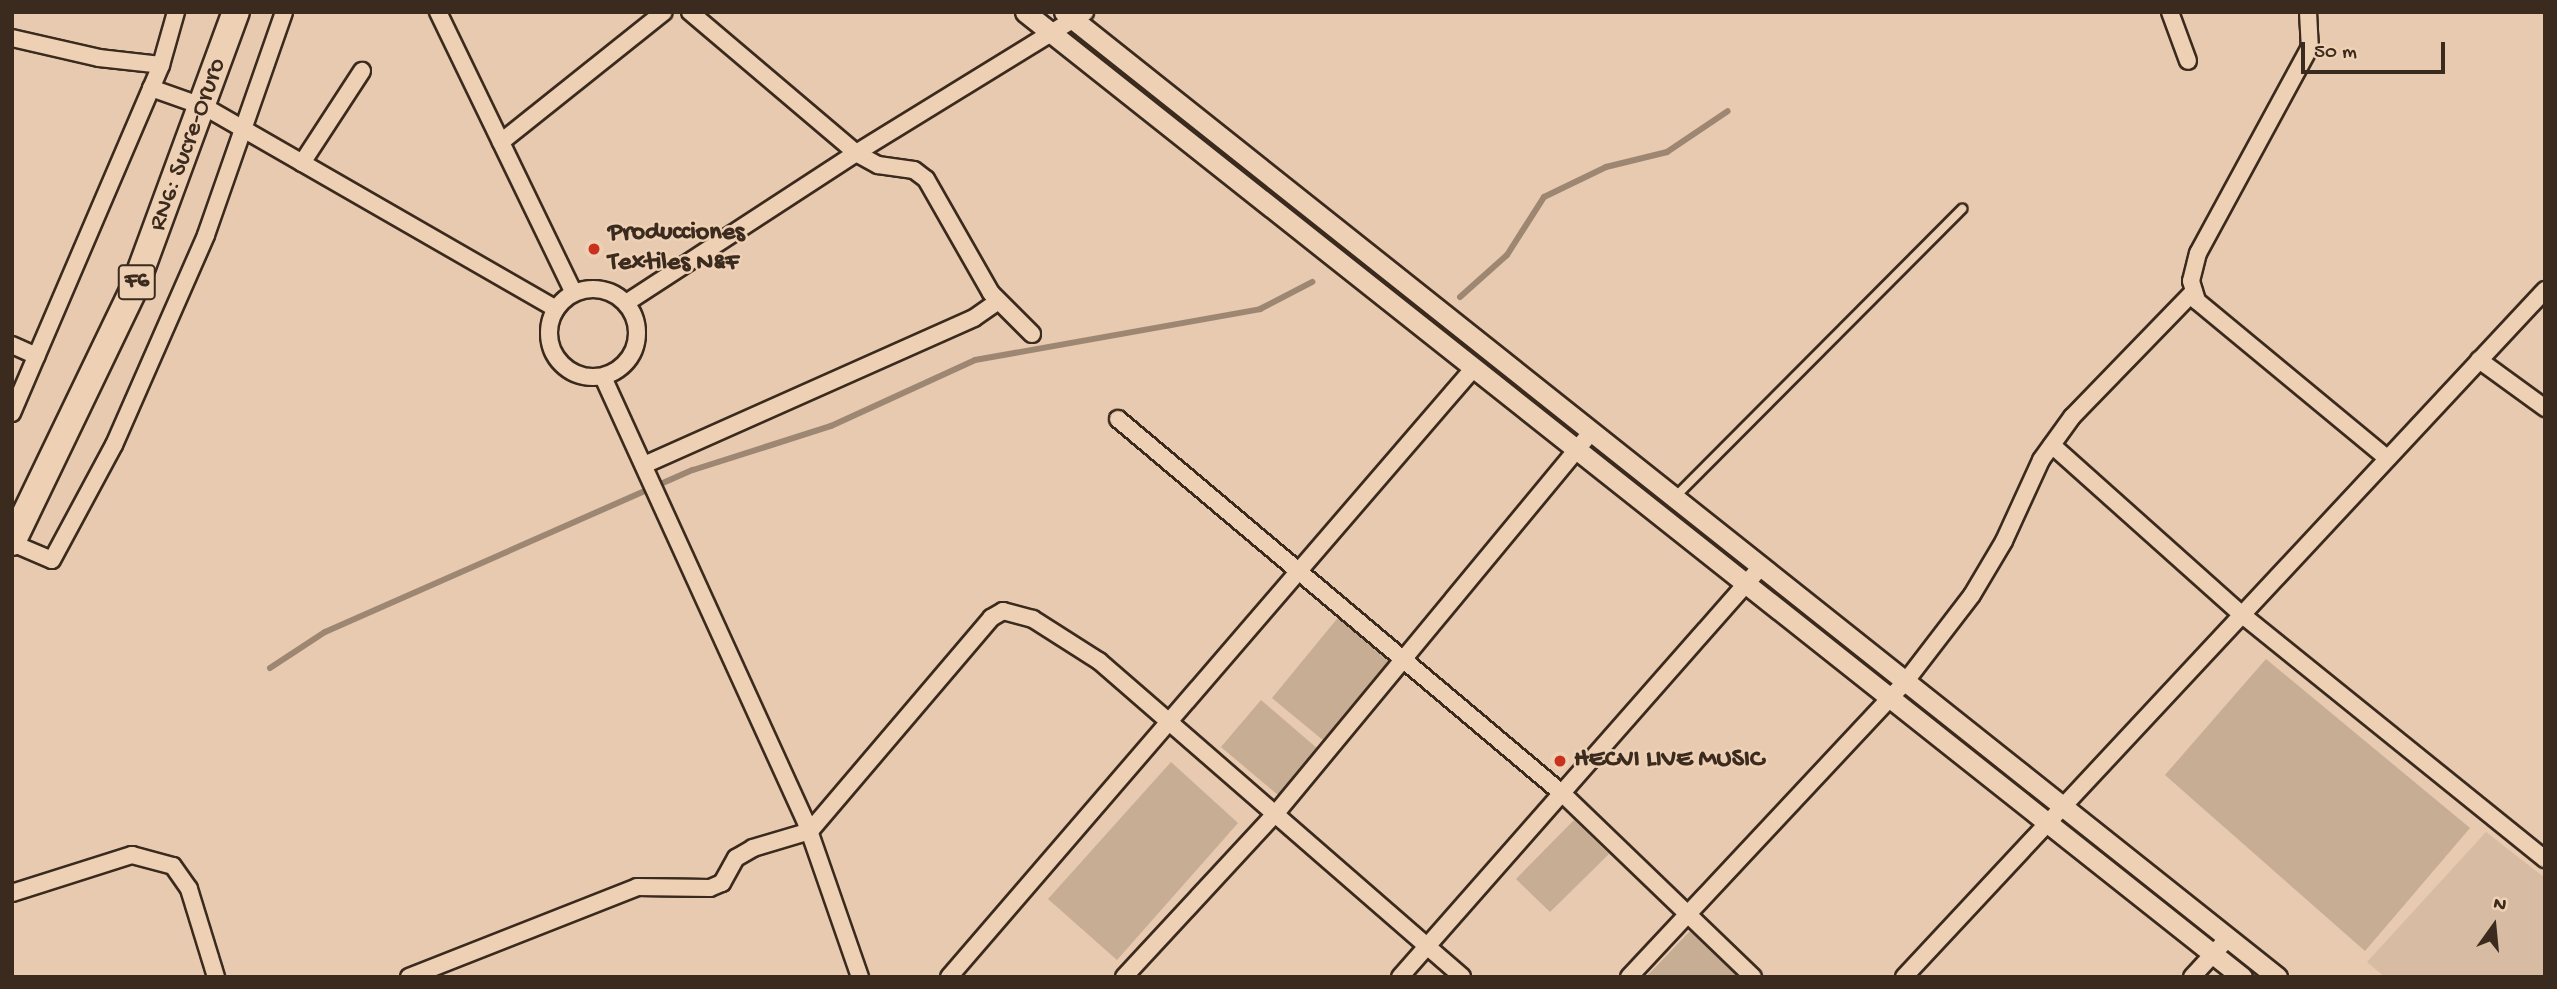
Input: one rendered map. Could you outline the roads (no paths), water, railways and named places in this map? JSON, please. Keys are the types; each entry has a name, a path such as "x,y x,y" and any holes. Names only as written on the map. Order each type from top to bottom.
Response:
{"highway":[{"name":"RN6: Sucre-Oruro","path":"12,542 108,351 205,107 236,12"}],"street":[{"path":"12,414 161,65 176,12"},
{"path":"12,542 52,560 163,341 284,12"},
{"path":"438,12 574,293"},
{"path":"501,142 664,12"},
{"path":"690,12 856,153 878,164 914,170 926,179 998,301 1032,334"},
{"path":"1025,12 1472,370 2242,977"},
{"path":"2170,12 2188,61"},
{"path":"2308,12 2310,47 2198,253 2194,291 2197,301 2387,458"},
{"path":"626,303 856,153 1052,33 1074,15 1673,499 2277,977"},
{"path":"12,38 99,58 161,65"},
{"path":"302,163 362,71"},
{"path":"151,88 205,107 556,309"},
{"path":"602,290 626,303 638,340 626,364 603,377 573,373 557,358 549,338 556,309 574,293 602,290"},
{"path":"1903,977 2240,613 2545,290"},
{"path":"1629,977 1906,681 1972,595 2052,445 2071,417 2194,291"},
{"path":"643,465 974,317 998,301"},
{"path":"12,345 37,356"},
{"path":"2479,360 2545,408"},
{"path":"949,977 1172,723 1299,569 1472,370"},
{"path":"603,377 810,831 860,977"},
{"path":"1118,419 1174,471 1299,569 1564,795 1753,977"},
{"path":"1124,977 1277,812 1401,657 1591,433"},
{"path":"2052,445 2240,613 2545,859"},
{"path":"1400,977 1564,795 1744,583 1760,568"},
{"path":"409,977 637,887 710,888 722,883 737,858 753,848 810,831 991,618 1003,611 1033,620 1099,662 1277,812 1462,977"},
{"path":"12,893 132,855 173,866 189,889 215,977"},
{"path":"2192,977 2228,938"}],"lane":[{"path":"1673,499 1962,209"}],"waterway":[{"path":"1460,297 1507,255 1544,197 1606,167 1667,152 1728,111"},
{"path":"270,668 325,632 693,470 831,426 975,360 1260,309 1312,282"}],"place":[{"name":"Producciones Textiles N&F","path":"594,249"},
{"name":"HECVI LIVE MUSIC","path":"1560,761"}]}
